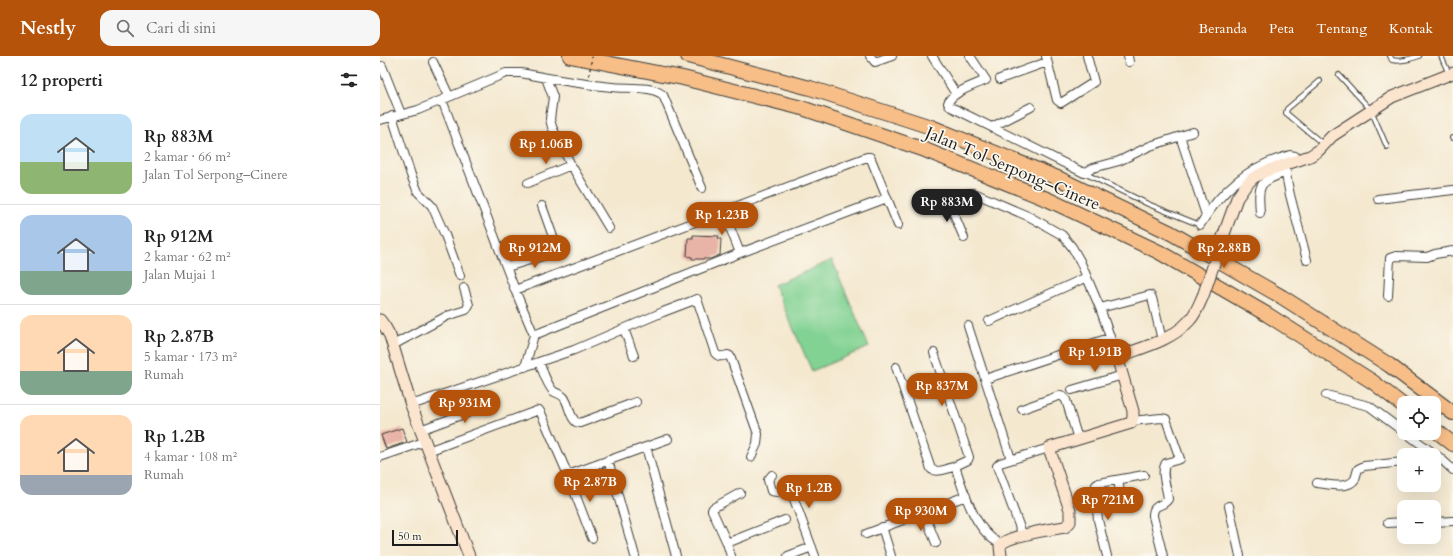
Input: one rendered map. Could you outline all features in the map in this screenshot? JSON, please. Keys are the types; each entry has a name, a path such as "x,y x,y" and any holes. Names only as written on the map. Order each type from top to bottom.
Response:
{"highway":[{"name":"Jalan Tol Serpong–Cinere","path":"570,56 683,78 802,108 925,150 1049,200 1159,252 1261,311 1372,382 1397,401"},
{"name":"Jalan Tol Serpong–Cinere","path":"688,56 810,88 924,124 1060,179 1171,233 1282,297 1389,365 1453,413"},
{"path":"1441,435 1453,444"}],"street":[{"path":"870,56 875,62 892,56"},
{"path":"932,56 956,94"},
{"path":"970,56 986,80 956,94 949,100 948,103 951,108 1084,173 1093,168 1119,161 1150,146 1193,132"},
{"path":"1000,79 1046,59 1057,100 1063,103 1094,82 1087,56"},
{"path":"433,62 515,290 534,335 525,367"},
{"path":"382,66 401,114"},
{"path":"380,120 418,110 506,73 521,73 546,78 614,87 636,87 660,92 665,99 702,188"},
{"path":"1260,213 1258,191 1263,183 1269,178 1317,150 1332,136 1392,97 1451,74"},
{"path":"546,78 553,97 550,122 571,165 609,228"},
{"path":"992,127 1032,107"},
{"path":"392,116 418,192 432,206 445,235 460,276"},
{"path":"1180,136 1206,215"},
{"path":"1200,225 1206,215 1227,189 1262,165 1290,155 1295,156 1298,160"},
{"path":"515,290 866,157 870,157 871,159 898,225"},
{"path":"528,184 571,165"},
{"path":"1117,357 1162,340 1181,329 1190,320 1203,296 1237,198 1253,178 1266,170 1285,168"},
{"path":"1285,168 1290,195 1307,260"},
{"path":"1378,199 1453,190"},
{"path":"964,238 949,202 964,194 974,193 1030,217 1062,235 1072,247 1100,308 1123,376 1133,412 1132,421"},
{"path":"534,335 740,253 887,198"},
{"path":"507,267 556,252 557,248 542,206"},
{"path":"724,212 740,253"},
{"path":"1388,296 1390,258 1396,256 1426,257 1453,251"},
{"path":"989,321 1087,278"},
{"path":"393,345 447,316 466,310 469,306 464,288"},
{"path":"1100,308 1150,295 1162,340"},
{"path":"410,405 574,350 697,299 715,353 721,357 728,354 730,356 748,405 758,438 751,457"},
{"path":"380,320 385,327 393,345 410,405 469,556"},
{"path":"968,326 1012,459"},
{"path":"624,329 634,356"},
{"path":"985,379 1109,338"},
{"path":"896,367 931,469 936,471 955,466 968,460 969,457 934,353"},
{"path":"539,362 548,384 554,392 561,395 565,399 572,418 576,422 580,423 636,402"},
{"path":"1072,390 1123,376"},
{"path":"1022,409 1061,395 1063,396 1066,400 1078,439"},
{"path":"1326,395 1369,406 1397,426"},
{"path":"420,430 494,403"},
{"path":"380,457 426,446 540,411 568,475 592,538"},
{"path":"1023,536 997,466 1000,463 1128,425 1132,421 1161,418 1166,419 1180,459 1166,463 1164,467 1168,499 1165,503 1154,508 1153,511 1163,556"},
{"path":"568,475 668,439"},
{"path":"1415,440 1425,448"},
{"path":"646,447 676,556"},
{"path":"1001,556 1001,544 1005,541 1065,527 1070,522 1070,510 1049,448"},
{"path":"608,460 635,556"},
{"path":"1441,461 1453,470"},
{"path":"1317,483 1338,486 1346,484 1352,482 1360,467 1397,463"},
{"path":"955,466 966,496 982,528 990,537 1001,544"},
{"path":"772,475 768,480 771,491 777,492 789,489 791,491 815,556"},
{"path":"1107,556 1098,520 1096,485 1099,483 1144,476"},
{"path":"1118,480 1122,504"},
{"path":"731,556 727,543 712,510 740,493"},
{"path":"866,534 966,496"},
{"path":"1229,506 1240,556"},
{"path":"924,513 936,543"},
{"path":"727,543 785,520"},
{"path":"1388,523 1397,522"},
{"path":"1441,522 1453,522"},
{"path":"882,527 891,556"},
{"path":"788,556 812,547"}],"lane":[{"path":"1390,56 1392,60 1397,61 1419,56"},
{"path":"1441,56 1451,74"},
{"path":"1339,75 1371,110 1387,147"},
{"path":"1317,150 1286,113 1287,109 1320,81"},
{"path":"1084,173 1148,204 1200,225"}],"path":[{"path":"589,76 592,56"}],"green space":[{"path":"832,260 869,347 812,371 774,285"}],"building":[{"path":"693,235 719,236 718,239 721,239 720,255 710,259 692,259 692,257 687,256 688,238 693,238"},
{"path":"402,428 407,442 386,449 381,435"}]}
